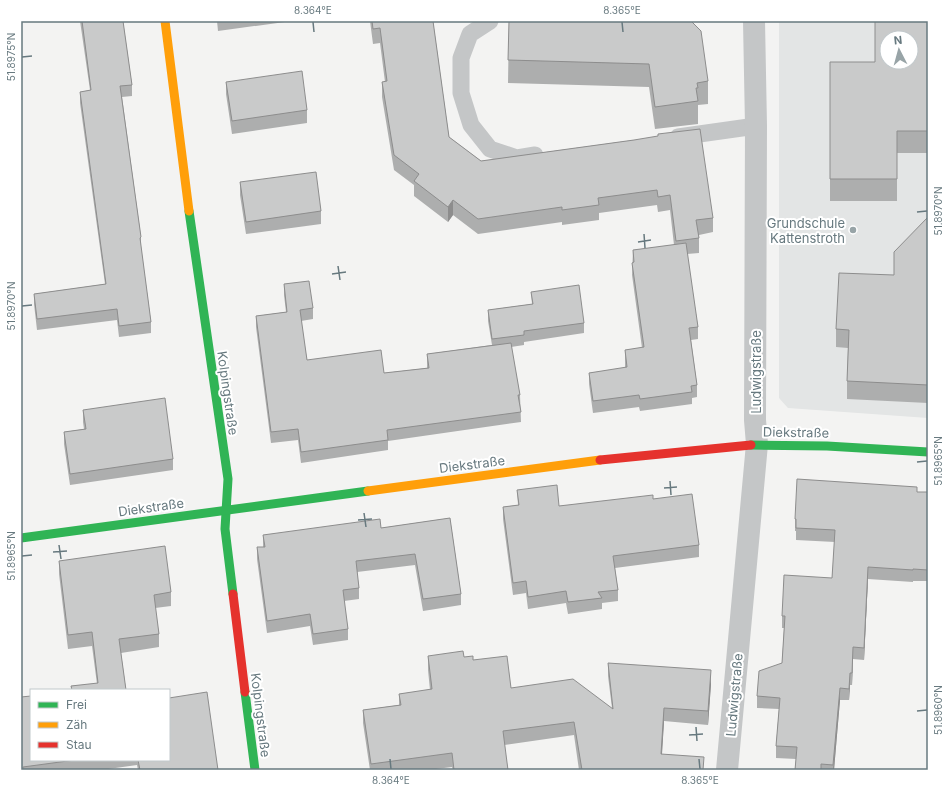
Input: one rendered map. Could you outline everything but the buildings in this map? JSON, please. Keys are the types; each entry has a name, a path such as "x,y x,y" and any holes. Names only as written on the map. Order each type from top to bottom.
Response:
{"main road":[{"name":"Kolpingstraße","path":"165,21 196,262 228,479 224,529 255,770"},
{"name":"Diekstraße","path":"21,538 625,457 757,444 827,446 928,452"}],"street":[{"name":"Ludwigstraße","path":"727,770 757,444 755,420 756,126 754,21"}],"lane":[{"path":"490,21 470,34 461,58 461,93 471,125 490,149 517,158 548,154"},
{"path":"664,138 756,126"}],"shaded area":[{"name":"Grundschule Kattenstroth","path":"779,21 928,21 928,418 788,408 779,398"}],"traffic: fast":[{"path":"189,211 228,479 225,529 233,594"},
{"path":"751,445 827,446 928,452"},
{"path":"21,538 368,491"},
{"path":"245,692 255,770"}],"traffic: slow":[{"path":"165,21 189,211"},
{"path":"368,491 600,460"}],"traffic: jam":[{"path":"600,460 751,445"},
{"path":"233,594 245,692"}],"place":[{"name":"Grundschule Kattenstroth","path":"853,230"}]}
